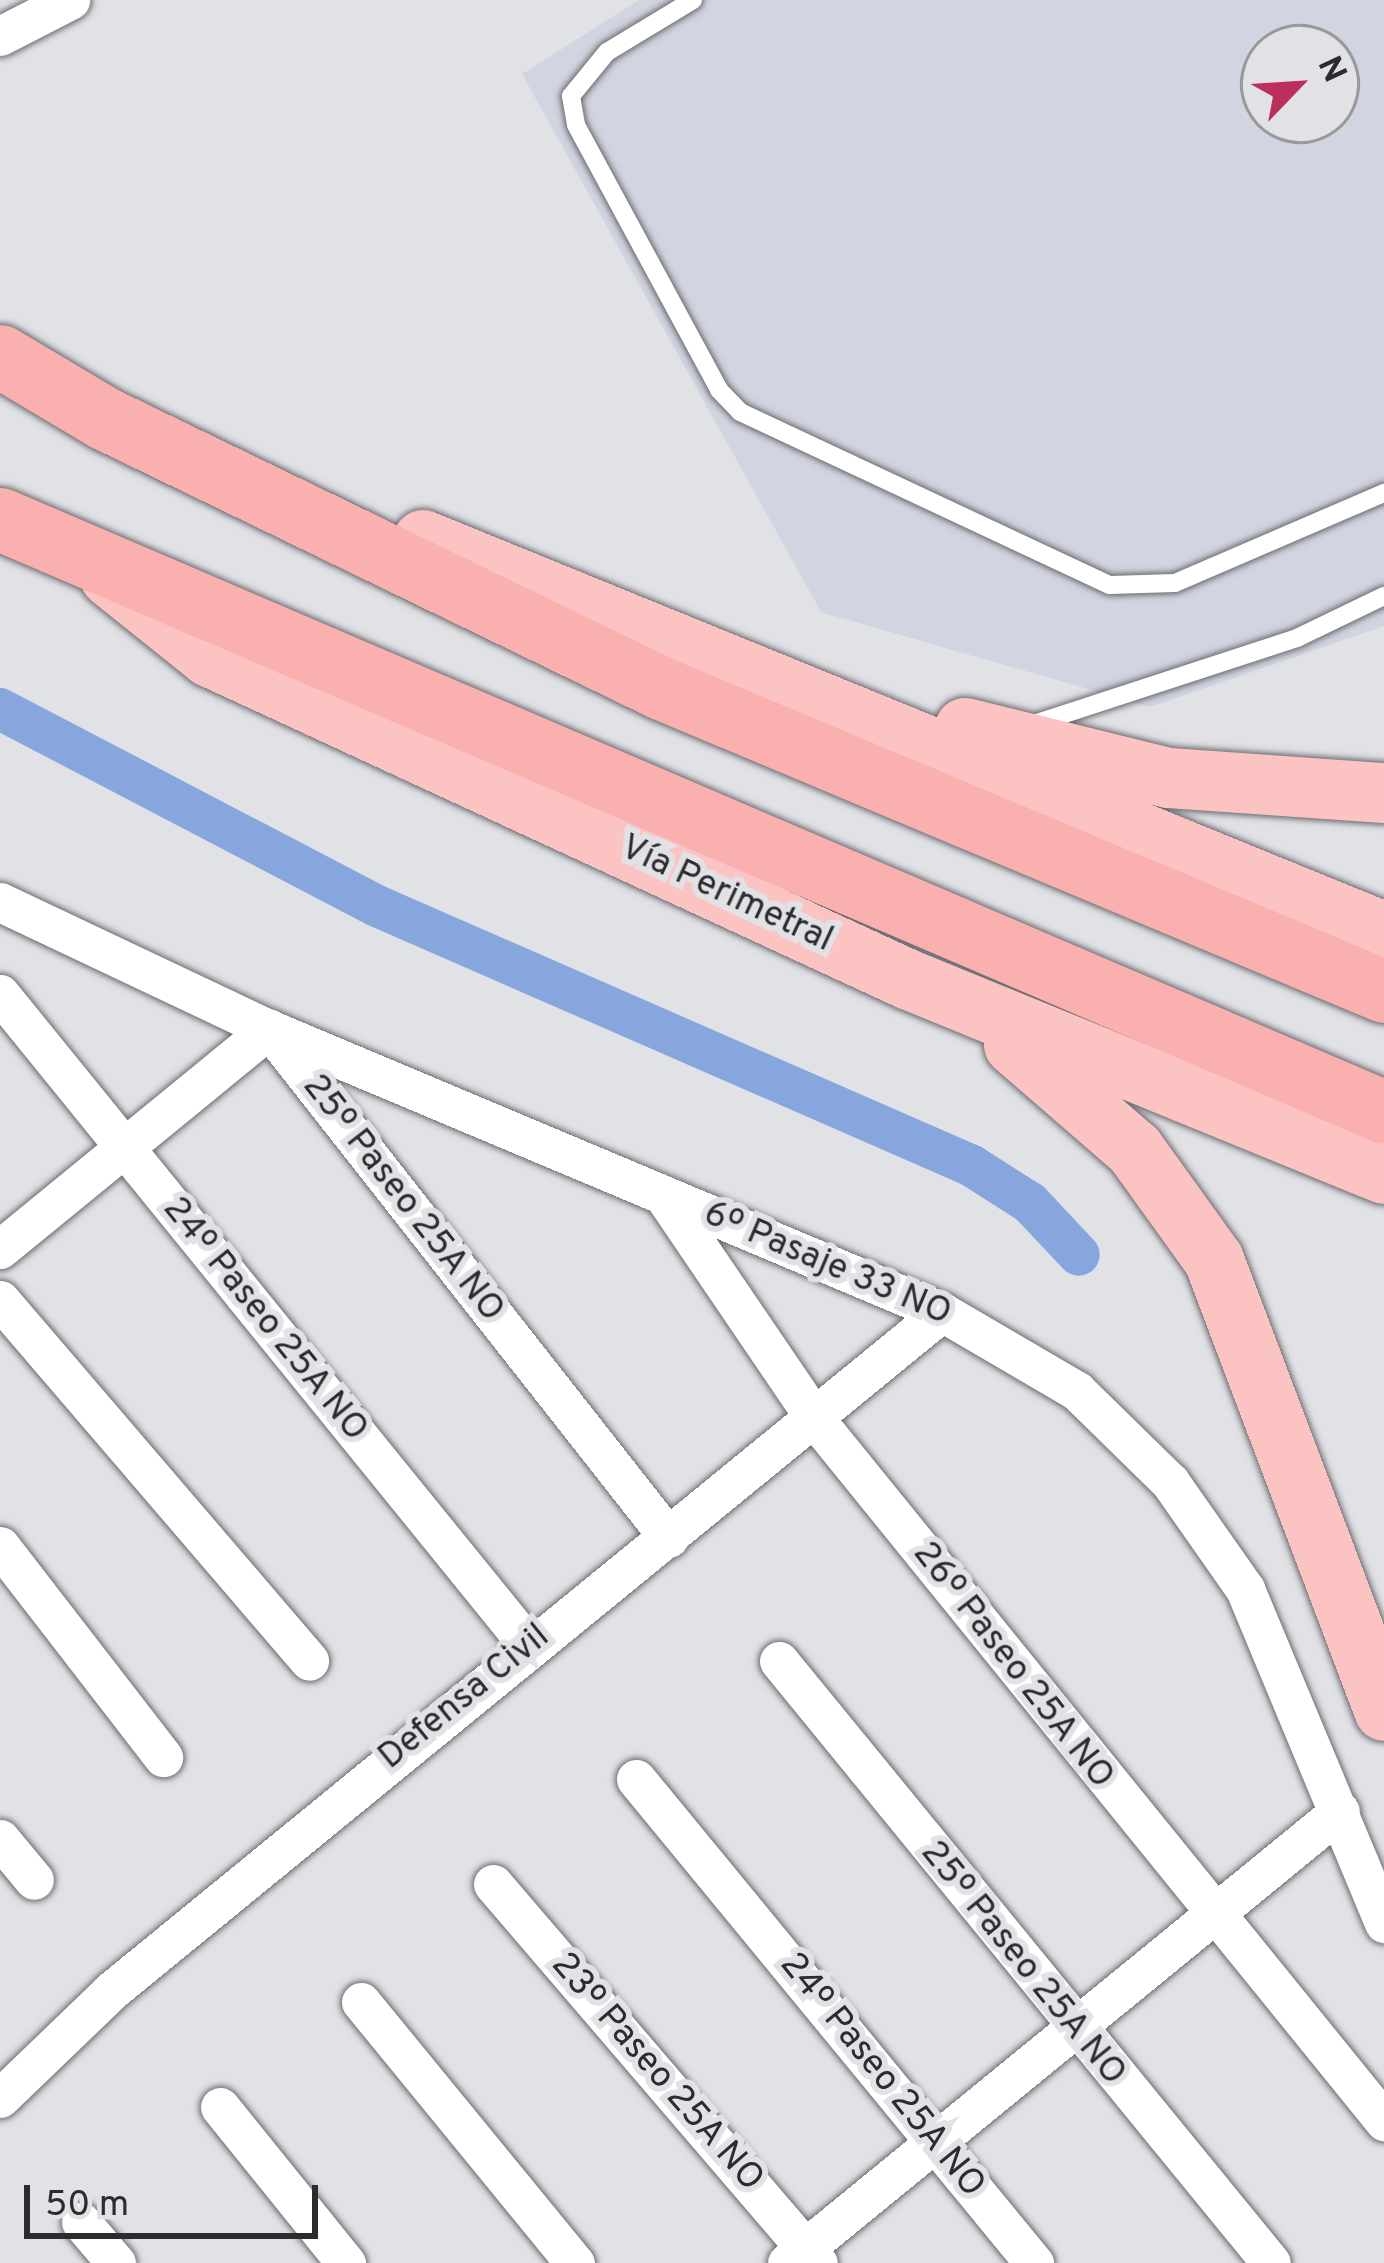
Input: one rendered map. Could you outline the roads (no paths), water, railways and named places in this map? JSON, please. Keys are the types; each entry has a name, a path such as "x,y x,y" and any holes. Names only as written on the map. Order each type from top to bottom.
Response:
{"highway":[{"path":"0,356 104,418 661,688 1384,991"},
{"name":"Vía Perimetral","path":"0,519 95,566 1384,1112"}],"main road":[{"path":"104,418 197,434 478,566 809,694 1384,932"},
{"name":"Vía Perimetral","path":"95,566 210,657 907,979 1384,1174"},
{"path":"809,694 1168,778 1384,793"},
{"path":"907,979 1038,1060 1097,1110 1214,1260 1384,1711"}],"street":[{"path":"0,36 70,0"},
{"name":"6º Pasaje 33 NO","path":"0,902 269,1029 942,1312 1077,1391 1170,1482 1246,1589 1384,1923"},
{"name":"24º Paseo 25A NO","path":"0,994 529,1646"},
{"path":"0,1249 121,1144 269,1029"},
{"name":"25º Paseo 25A NO","path":"269,1029 668,1538"},
{"name":"26º Paseo 25A NO","path":"663,1195 815,1418 1210,1917 1384,2120"},
{"path":"0,1300 309,1661"},
{"name":"Defensa Civil","path":"0,2098 111,1990 942,1312"},
{"path":"0,1546 163,1757"},
{"name":"25º Paseo 25A NO","path":"779,1661 1072,2029 1271,2263"},
{"name":"24º Paseo 25A NO","path":"636,1779 1034,2263"},
{"path":"804,2258 935,2140 1340,1811"},
{"path":"0,1839 34,1880"},
{"name":"23º Paseo 25A NO","path":"493,1884 804,2258"},
{"path":"362,2002 575,2263"},
{"path":"220,2107 346,2263"},
{"path":"81,2222 116,2263"}],"lane":[{"path":"693,0 607,52 571,96 575,125 719,390 740,412 1110,586 1175,583 1384,493"},
{"path":"1000,735 1297,638 1384,596"}],"waterway":[{"path":"0,709 377,906 972,1166 1030,1203 1079,1255"}]}
